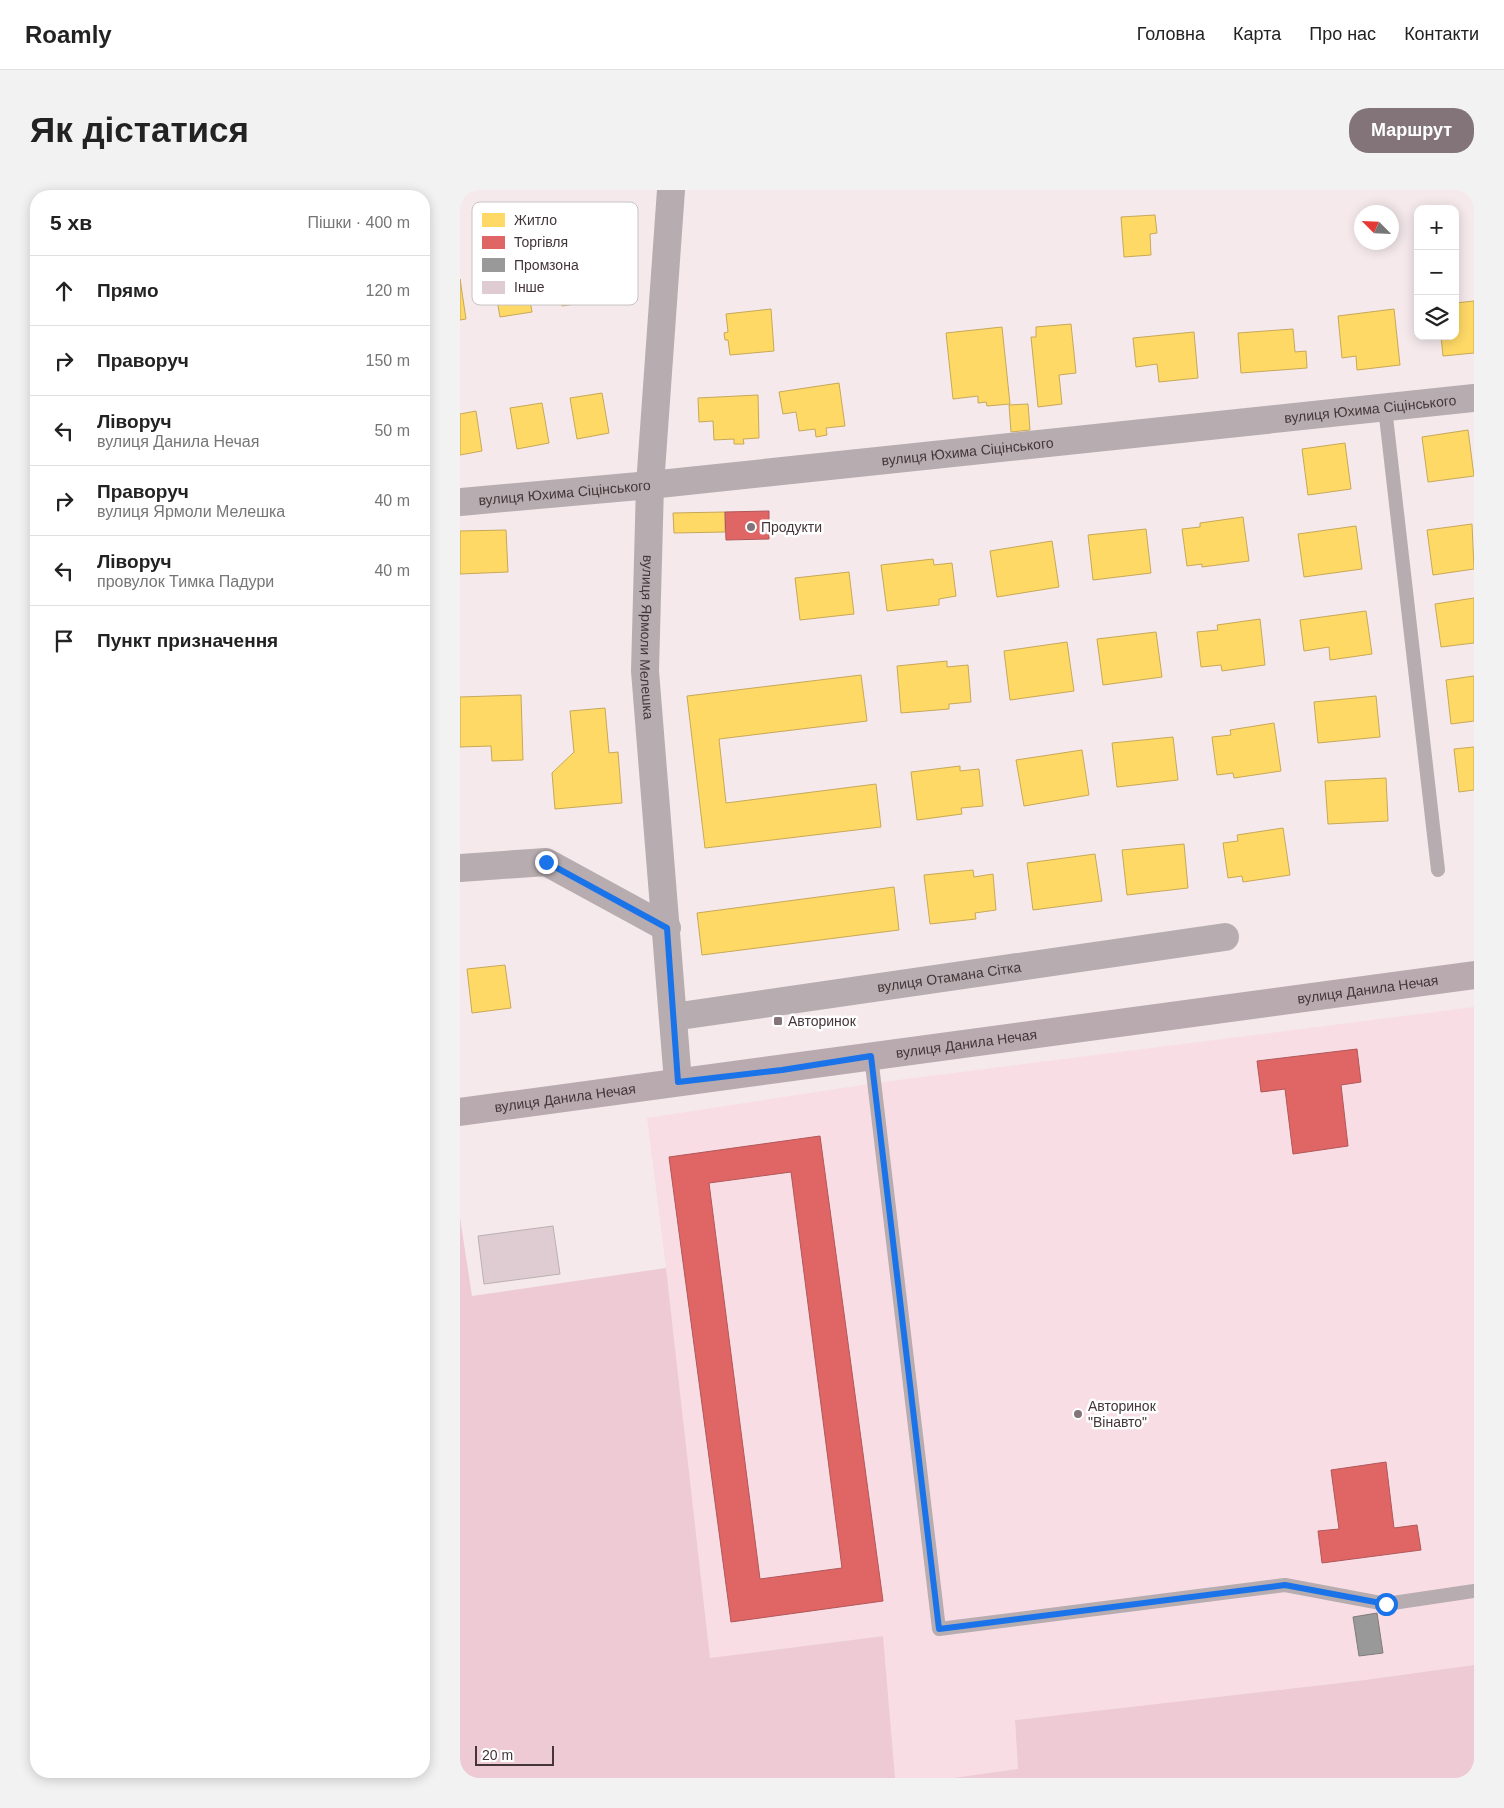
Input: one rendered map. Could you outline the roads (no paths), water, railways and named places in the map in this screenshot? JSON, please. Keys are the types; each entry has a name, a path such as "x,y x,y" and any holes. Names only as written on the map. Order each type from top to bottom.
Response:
{"main road":[{"name":"вулиця Данила Нечая","path":"460,1112 1474,975"}],"street":[{"name":"вулиця Ярмоли Мелешка","path":"671,190 650,485 645,671 678,1082"},
{"name":"вулиця Юхима Сіцінського","path":"460,502 650,485 1474,398"},
{"path":"460,868 546,862 667,928"},
{"name":"вулиця Отамана Сітка","path":"673,1017 1225,937"}],"lane":[{"path":"1384,408 1438,870"},
{"path":"871,1056 939,1629 1285,1585 1386,1604 1474,1591"}],"place":[{"name":"Продукти","path":"751,527"},
{"name":"Авторинок","path":"778,1021"},
{"name":"Авторинок \"Вінавто\"","path":"1078,1414"}]}
